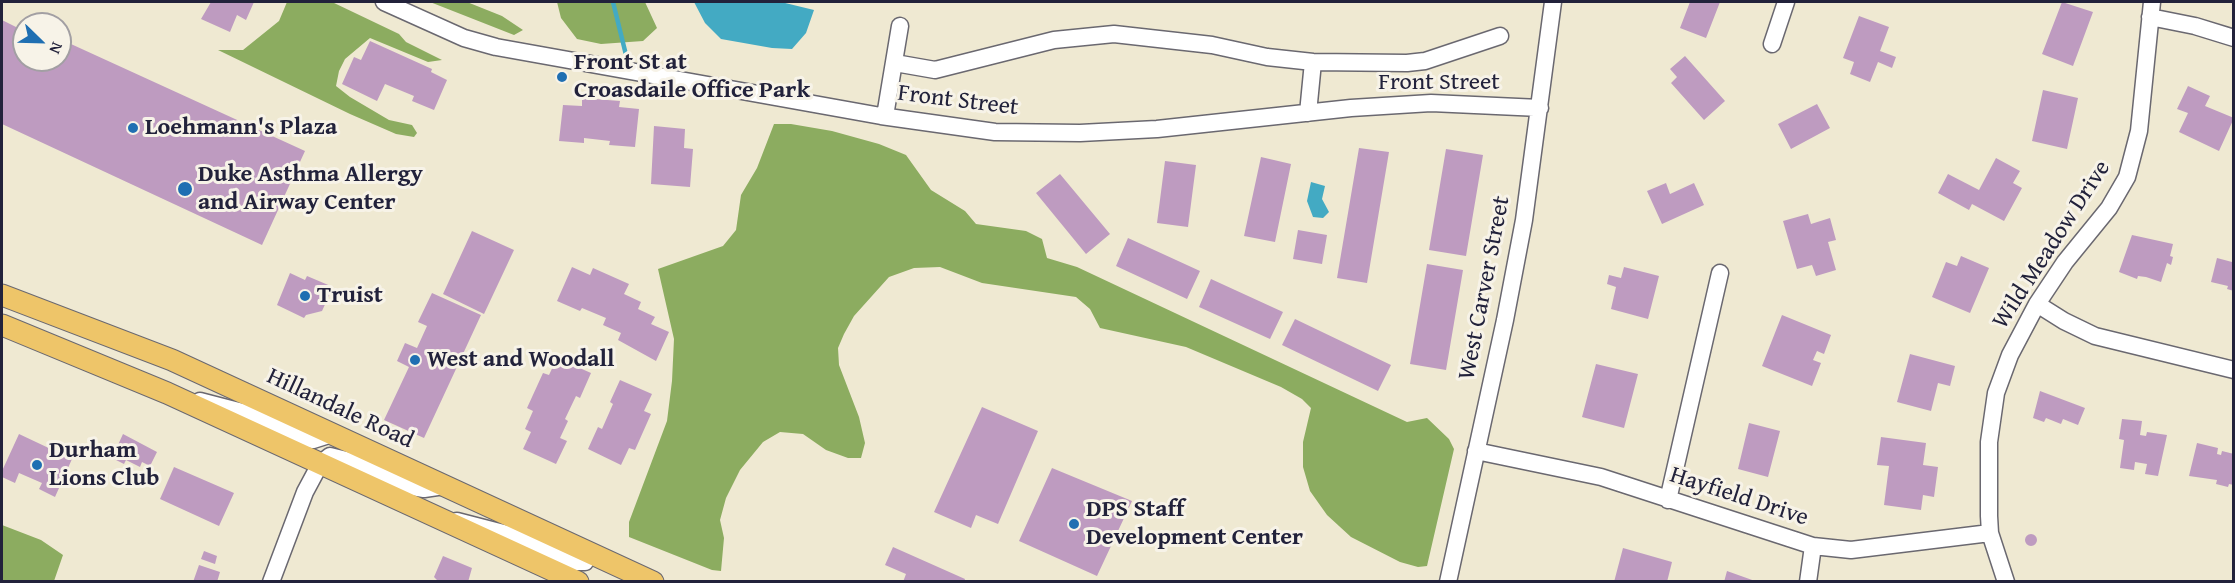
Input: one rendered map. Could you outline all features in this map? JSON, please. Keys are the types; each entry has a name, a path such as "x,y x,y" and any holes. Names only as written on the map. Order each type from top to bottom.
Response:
{"main road":[{"name":"Hillandale Road","path":"2,295 172,360 652,582"},
{"path":"2,325 167,393 578,582"}],"street":[{"name":"Front Street","path":"384,2 454,34 496,47 885,116 995,132 1080,133 1168,129 1308,113 1431,103 1540,108"},
{"name":"West Carver Street","path":"1448,582 1522,232 1553,2"},
{"path":"1772,44 1786,2"},
{"path":"2151,9 2234,38"},
{"name":"Wild Meadow Drive","path":"2006,582 1990,533 1989,452 1996,393 2010,355 2037,304 2065,262 2109,208 2127,177 2139,131 2151,9"},
{"path":"885,116 900,26"},
{"path":"895,63 935,70 1054,40 1114,34 1212,45 1267,57 1313,62 1416,62 1500,36"},
{"path":"1308,113 1313,62"},
{"path":"1668,500 1720,273"},
{"path":"2037,304 2071,325 2095,336 2234,370"},
{"path":"167,393 250,414 305,439 313,440 332,434"},
{"name":"Hayfield Drive","path":"1476,451 1578,470 1814,546 1851,550 1990,533"},
{"path":"271,582 305,492 320,464 330,456 339,457 401,485 424,489 444,486"},
{"path":"436,516 488,527 571,562 585,562 590,553"},
{"path":"1808,582 1814,546"}],"green space":[{"path":"287,2 332,2 399,34 406,42 442,60 428,62 370,38 345,59 339,71 336,86 389,120 412,125 417,133 414,137 396,134 350,114 218,50 243,50 279,21"},
{"path":"430,2 467,2 502,16 523,30 514,35"},
{"path":"557,2 645,2 657,28 643,41 601,44 577,39 561,18"},
{"path":"774,124 791,124 832,131 879,144 906,155 931,190 965,211 976,224 1026,231 1042,239 1047,258 1077,267 1407,422 1427,418 1449,439 1454,449 1427,566 1418,567 1400,562 1351,537 1327,515 1310,491 1303,467 1303,442 1311,408 1302,399 1281,387 1186,347 1100,328 1090,309 1076,297 982,283 940,267 914,268 889,277 854,316 838,348 839,365 859,417 865,443 861,458 848,458 826,450 803,434 780,432 763,442 740,470 726,498 720,520 724,538 721,571 712,570 629,537 629,522 667,421 672,381 674,339 658,269 723,246 736,230 741,195 757,168"},
{"path":"2,525 41,540 63,555 54,581 2,581"}],"water":[{"path":"694,2 781,2 814,10 806,33 792,49 772,48 721,39 705,23"},
{"path":"1311,182 1325,186 1322,199 1329,212 1323,218 1313,217 1307,201"}],"building":[{"path":"211,2 254,2 246,20 237,15 230,32 201,19"},
{"path":"1690,2 1720,2 1706,38 1680,28"},
{"path":"2062,2 2093,12 2073,66 2042,54"},
{"path":"1859,16 1889,27 1880,51 1896,57 1892,68 1878,62 1870,82 1850,74 1854,62 1843,58"},
{"name":"Loehmann's Plaza","path":"2,20 12,25 12,72 72,72 72,44 305,151 262,245 2,124"},
{"path":"370,41 432,69 431,72 447,80 434,110 412,101 414,96 385,84 377,101 342,84 354,57 361,60"},
{"path":"1685,56 1725,101 1704,120 1671,83 1677,77 1670,69"},
{"path":"2188,86 2210,96 2205,106 2234,118 2219,151 2179,132 2188,113 2177,109"},
{"path":"2043,90 2078,98 2067,149 2032,141"},
{"path":"582,98 620,101 619,107 639,109 635,147 609,145 610,141 584,138 584,143 559,141 563,105 582,106"},
{"path":"1817,104 1830,128 1791,149 1778,124"},
{"path":"654,126 685,129 684,148 693,149 690,187 651,184"},
{"path":"1359,148 1389,152 1367,283 1337,278"},
{"path":"1446,149 1483,155 1466,256 1429,250"},
{"path":"1261,157 1291,164 1275,242 1244,236"},
{"path":"1996,158 2020,171 2013,183 2022,188 2004,221 1972,204 1969,210 1938,193 1948,174 1979,190"},
{"path":"1165,161 1196,165 1188,227 1157,223"},
{"path":"1060,174 1110,234 1086,254 1036,193"},
{"path":"1666,183 1670,194 1694,183 1704,205 1662,224 1647,191"},
{"path":"1808,214 1811,224 1830,218 1836,240 1828,242 1836,270 1816,276 1812,265 1797,269 1783,221"},
{"path":"1298,230 1327,235 1322,264 1293,259"},
{"path":"472,231 514,250 484,314 443,294"},
{"path":"2132,235 2173,244 2170,256 2173,257 2171,265 2167,263 2161,282 2138,276 2137,279 2119,272"},
{"path":"1128,238 1200,271 1187,299 1116,266"},
{"path":"1961,256 1989,268 1970,313 1932,297 1946,262 1957,266"},
{"path":"2217,258 2232,262 2234,258 2234,291 2227,289 2228,286 2211,282"},
{"path":"1427,264 1463,270 1446,370 1410,364"},
{"path":"572,267 590,275 593,268 629,284 624,294 641,302 638,309 655,317 651,324 669,332 656,361 618,340 621,333 603,325 606,318 582,308 580,311 557,301"},
{"path":"1624,267 1659,276 1648,319 1611,309 1616,287 1607,284 1609,275 1621,278"},
{"name":"Truist","path":"290,273 305,280 307,276 333,287 322,311 306,315 304,318 277,305"},
{"path":"1211,279 1283,312 1270,339 1199,307"},
{"path":"432,293 481,315 424,438 384,420 409,367 397,361 405,343 417,348 427,326 418,322"},
{"path":"1782,315 1831,335 1824,354 1817,351 1813,360 1821,363 1812,386 1762,366"},
{"path":"1295,319 1391,365 1378,391 1282,345"},
{"path":"1910,354 1955,366 1950,386 1938,383 1931,411 1897,402"},
{"path":"557,358 591,373 580,398 576,396 565,419 568,421 560,438 567,441 556,464 523,449 531,432 525,429 533,411 527,408 543,373 549,375"},
{"path":"1596,364 1638,374 1624,428 1582,417"},
{"path":"620,380 652,394 644,411 651,414 635,450 629,448 621,465 588,449 598,427 602,429 613,404 610,402"},
{"path":"2040,391 2085,408 2078,425 2063,419 2061,424 2046,418 2044,422 2033,418"},
{"path":"982,407 1038,431 998,524 976,515 971,528 934,512"},
{"path":"2122,419 2142,421 2140,435 2146,436 2147,432 2167,435 2158,476 2145,474 2147,464 2135,462 2134,470 2120,468 2124,440 2119,439"},
{"path":"1749,423 1780,431 1768,477 1738,469"},
{"name":"Durham Lions Club","path":"19,434 72,459 55,497 39,489 42,483 19,473 15,483 2,477 2,471"},
{"path":"123,434 157,452 150,466 142,462 140,467 126,460 124,464 112,458"},
{"path":"1881,437 1926,443 1923,465 1938,467 1934,497 1923,495 1921,510 1884,505 1889,466 1877,465"},
{"path":"2197,443 2218,448 2217,454 2221,455 2222,451 2234,454 2234,485 2229,484 2228,487 2216,484 2217,480 2189,476"},
{"path":"174,467 234,493 219,526 160,499"},
{"path":"1052,468 1132,501 1097,576 1019,541"},
{"path":"2033,534 2037,540 2033,546 2029,546 2025,538"},
{"path":"893,547 965,579 964,582 903,582 906,574 885,565"},
{"path":"1623,548 1672,562 1667,582 1614,582"},
{"path":"204,551 217,556 215,564 201,559"},
{"path":"443,556 472,568 468,582 439,582 434,577"},
{"path":"199,565 220,572 217,582 193,582"},
{"path":"1727,571 1755,581 1755,582 1724,582"}],"waterway":[{"path":"613,2 627,59"}],"place":[{"name":"Front St at Croasdaile Office Park","path":"562,77"},
{"name":"Loehmann's Plaza","path":"133,128"},
{"name":"Duke Asthma Allergy and Airway Center","path":"185,189"},
{"name":"Truist","path":"305,296"},
{"name":"West and Woodall","path":"415,360"},
{"name":"Durham Lions Club","path":"37,465"},
{"name":"DPS Staff Development Center","path":"1074,524"}]}
